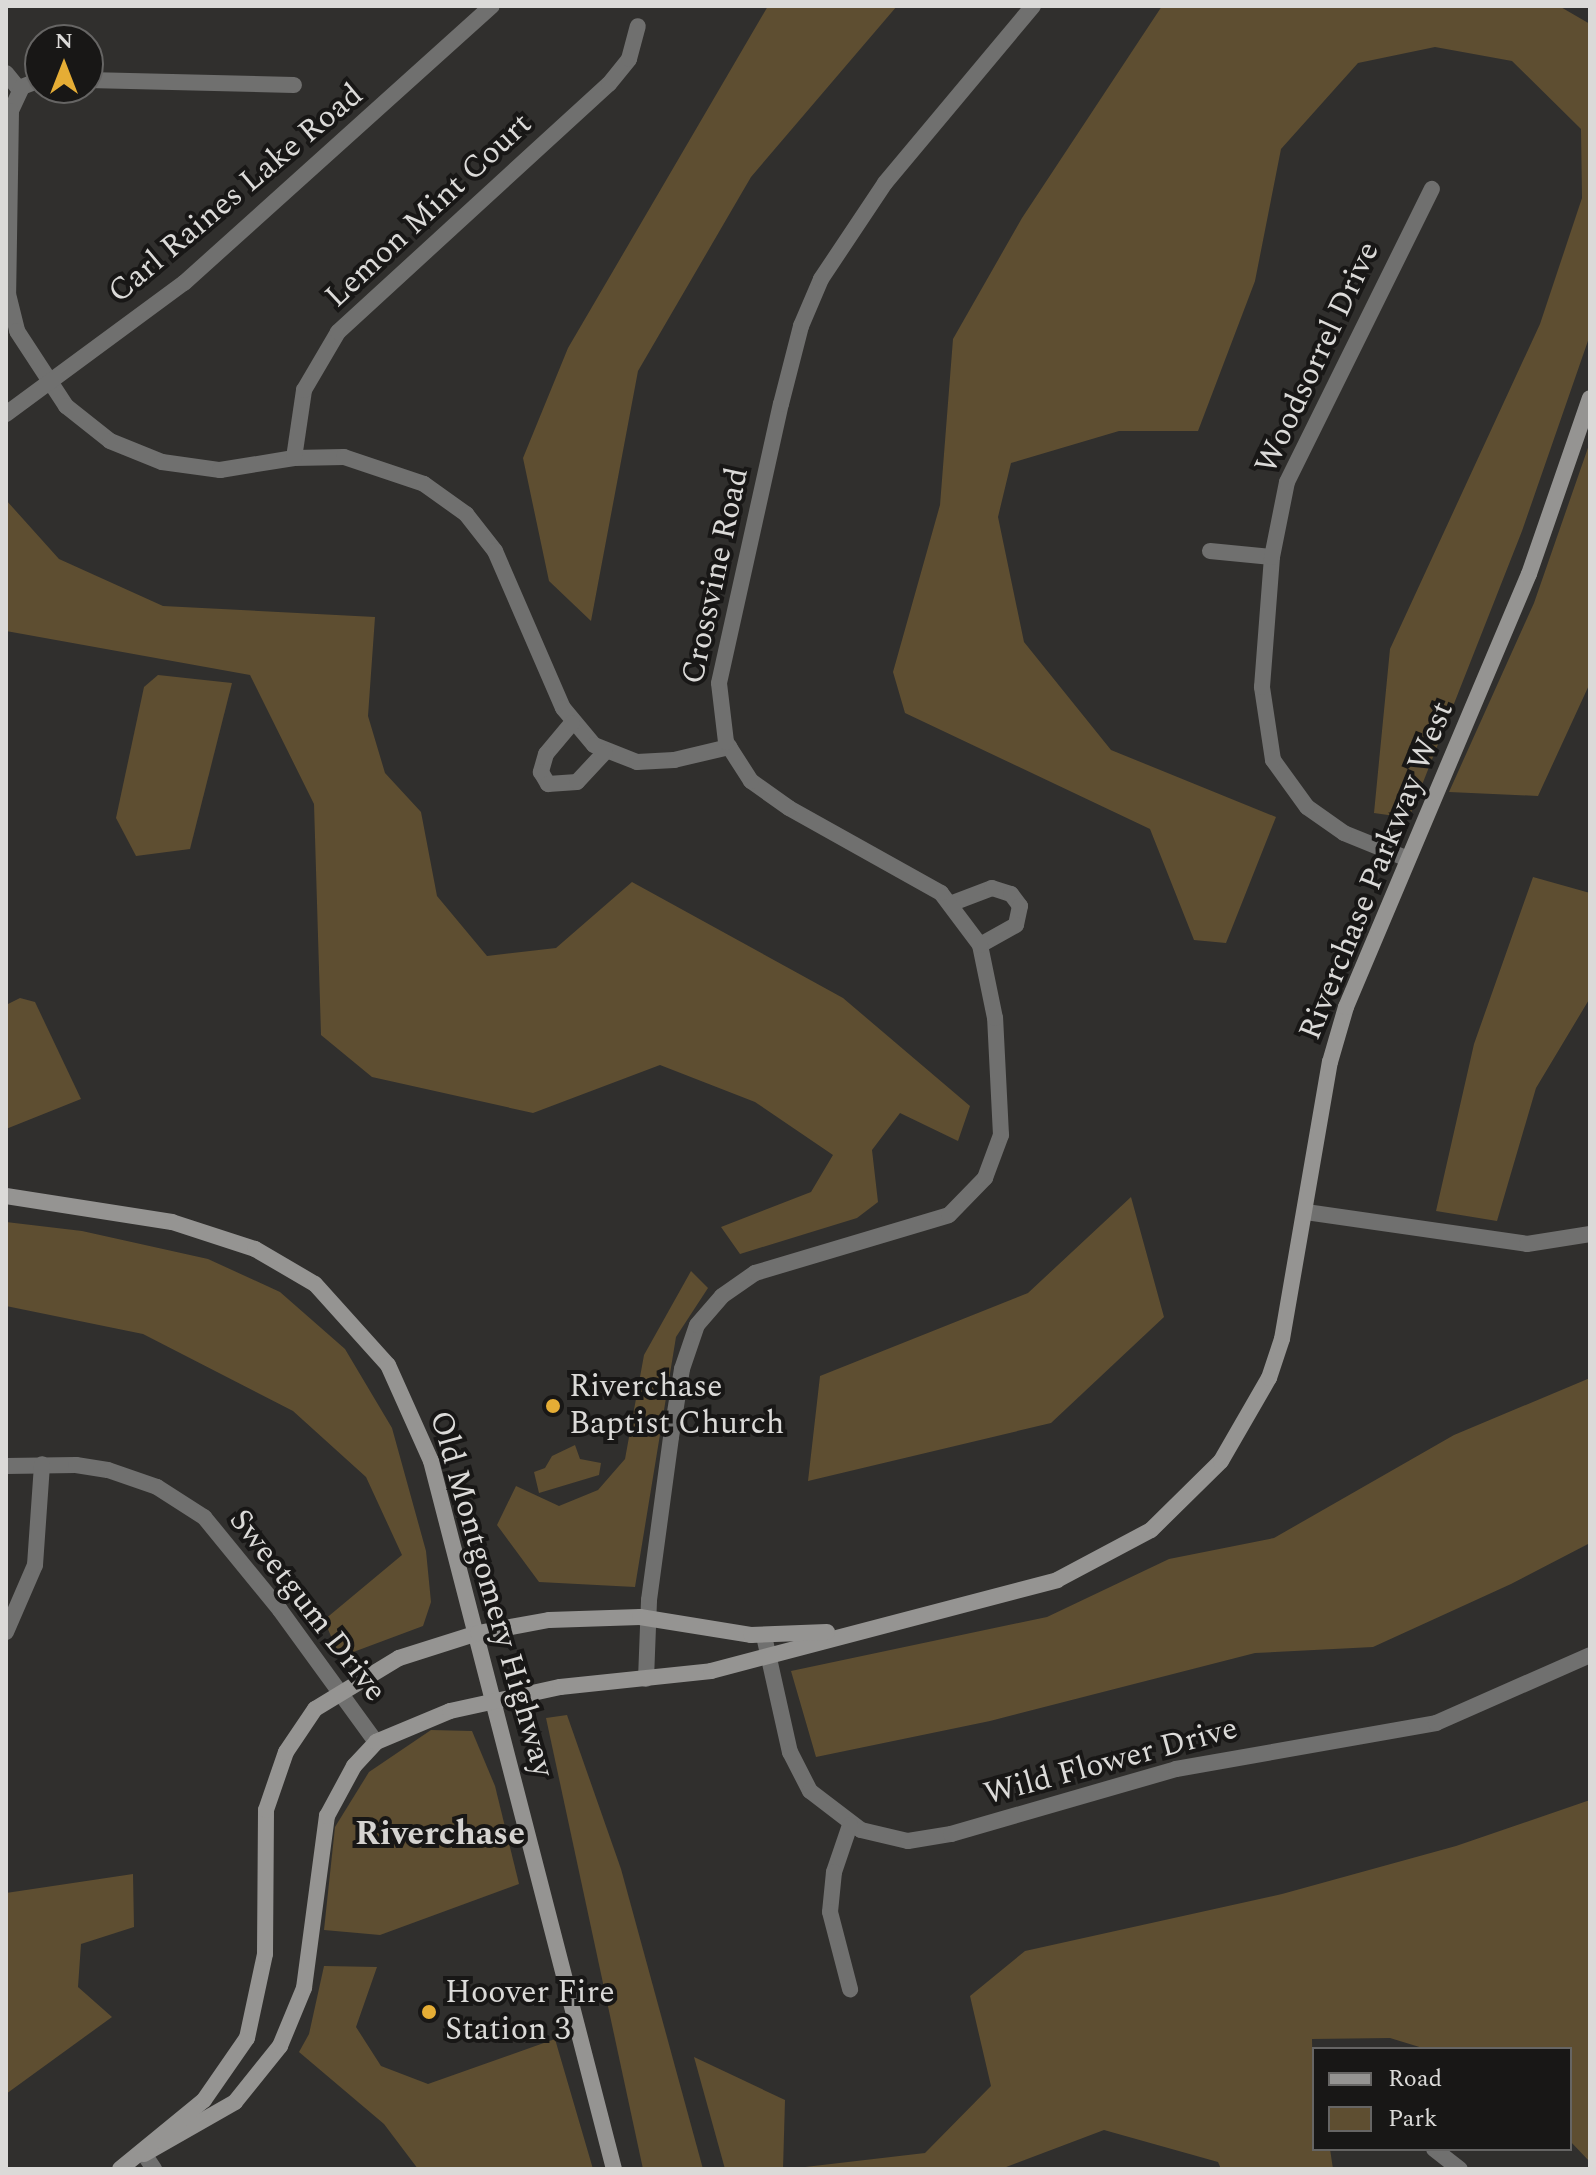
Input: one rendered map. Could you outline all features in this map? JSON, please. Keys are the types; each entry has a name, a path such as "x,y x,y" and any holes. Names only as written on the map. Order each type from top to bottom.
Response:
{"street":[{"name":"Carl Raines Lake Road","path":"6,414 46,380 184,283 492,6"},
{"name":"Crossvine Road","path":"646,1679 649,1619 675,1410 687,1347 697,1325 722,1296 755,1273 949,1215 974,1193 994,1162 1003,1112 995,1018 980,945 950,904 917,877 765,793 729,747 721,723 719,683 801,326 858,218 1033,6"},
{"name":"Lemon Mint Court","path":"294,458 304,390 338,332 609,84 629,59 638,26"},
{"path":"6,73 20,90"},
{"path":"104,80 294,85"},
{"path":"24,88 20,90 9,128 8,294 17,331 46,380 66,406 110,441 162,462 220,470 294,458 344,457 399,471 466,514 507,572 548,677 572,723 605,752 657,762 729,747"},
{"name":"Woodsorrel Drive","path":"1408,859 1330,825 1307,807 1273,760 1262,710 1272,557 1287,482 1432,189"},
{"name":"Riverchase Parkway West","path":"120,2169 235,2102 280,2046 304,1988 327,1816 354,1766 376,1742 426,1719 496,1700 560,1687 646,1679 768,1658 882,1624 1031,1588 1085,1568 1151,1530 1194,1491 1221,1461 1269,1378 1293,1296 1337,1035 1529,574 1590,398"},
{"path":"1210,551 1272,557"},
{"path":"572,723 546,754 541,772 548,784 577,782 605,752"},
{"path":"950,904 992,888 1011,894 1020,906 1016,925 980,945"},
{"name":"Old Montgomery Highway","path":"6,1196 200,1228 263,1253 329,1296 388,1365 412,1411 478,1633 614,2169"},
{"path":"1306,1212 1527,1244 1590,1234"},
{"path":"6,1632 35,1565 42,1464"},
{"name":"Sweetgum Drive","path":"6,1466 42,1464 133,1477 204,1517 280,1610 376,1742"},
{"name":"Riverchase Parkway West","path":"144,2154 204,2100 231,2068 247,2038 265,1954 269,1795 300,1727 338,1692 399,1658 478,1633 572,1618 649,1619 764,1636 882,1624"},
{"name":"Wild Flower Drive","path":"764,1636 799,1774 822,1804 850,1825 891,1839 951,1834 1176,1769 1436,1723 1590,1655"},
{"path":"850,1825 834,1872 830,1912 850,1989"},
{"path":"1437,2151 1460,2169"},
{"path":"144,2154 154,2169"}],"green space":[{"path":"768,6 897,6 751,177 638,371 591,621 549,581 523,458 568,348"},
{"path":"1162,6 1559,6 1590,24 1590,335 1522,531 1409,818 1374,813 1390,649 1540,324 1582,198 1581,129 1512,61 1435,47 1358,63 1281,149 1255,281 1198,431 1119,431 1011,463 998,517 1024,642 1111,750 1276,817 1226,943 1194,940 1150,829 905,713 893,672 940,505 953,339 1022,218"},
{"path":"1590,442 1590,683 1538,796 1449,792 1534,603"},
{"path":"6,500 59,559 163,606 375,617 368,716 385,773 421,812 437,896 487,956 556,948 632,882 843,998 970,1106 958,1141 900,1113 872,1150 878,1202 857,1218 740,1254 721,1227 811,1192 833,1155 755,1102 660,1065 533,1113 372,1077 321,1035 314,804 250,675 6,631"},
{"path":"158,675 232,683 190,849 136,856 116,818 144,687"},
{"path":"1533,877 1590,893 1590,998 1536,1088 1497,1221 1436,1211 1474,1044"},
{"path":"20,998 35,1002 81,1099 6,1129 6,1005"},
{"path":"1131,1197 1164,1317 1051,1423 808,1481 820,1376 1028,1293"},
{"path":"6,1222 82,1231 208,1259 280,1292 345,1349 392,1428 426,1551 431,1602 423,1626 340,1657 324,1620 402,1555 366,1477 293,1411 143,1334 6,1306"},
{"path":"691,1271 708,1288 676,1337 635,1587 539,1582 497,1525 516,1486 559,1506 598,1490 625,1459 644,1355"},
{"path":"1590,1378 1590,1543 1511,1584 1373,1647 1255,1653 990,1721 816,1757 791,1671 1047,1617 1169,1559 1274,1538 1454,1435"},
{"path":"575,1445 580,1459 601,1463 599,1475 539,1493 534,1472 545,1468 552,1456"},
{"path":"567,1715 621,1869 703,2169 643,2169 546,1718"},
{"path":"431,1730 472,1731 495,1786 519,1884 380,1935 324,1930 335,1827 369,1772"},
{"path":"1590,1800 1590,2162 1572,2143 1572,2047 1419,2047 1390,2038 1312,2039 1312,2151 1330,2151 1333,2169 1221,2169 1218,2162 1104,2130 1001,2169 788,2169 925,2153 991,2086 970,1996 1025,1951 1282,1894 1456,1846"},
{"path":"133,1874 134,1927 81,1944 78,1987 112,2017 6,2094 6,1893"},
{"path":"324,1966 377,1967 356,2027 381,2066 428,2084 555,2039 593,2169 418,2169 384,2124 299,2052 309,2034"},
{"path":"694,2057 785,2100 783,2169 725,2169"}],"place":[{"name":"Riverchase Baptist Church","path":"553,1406"},
{"name":"Hoover Fire Station 3","path":"429,2012"}],"district":[{"name":"Riverchase","path":"440,1835"}]}
